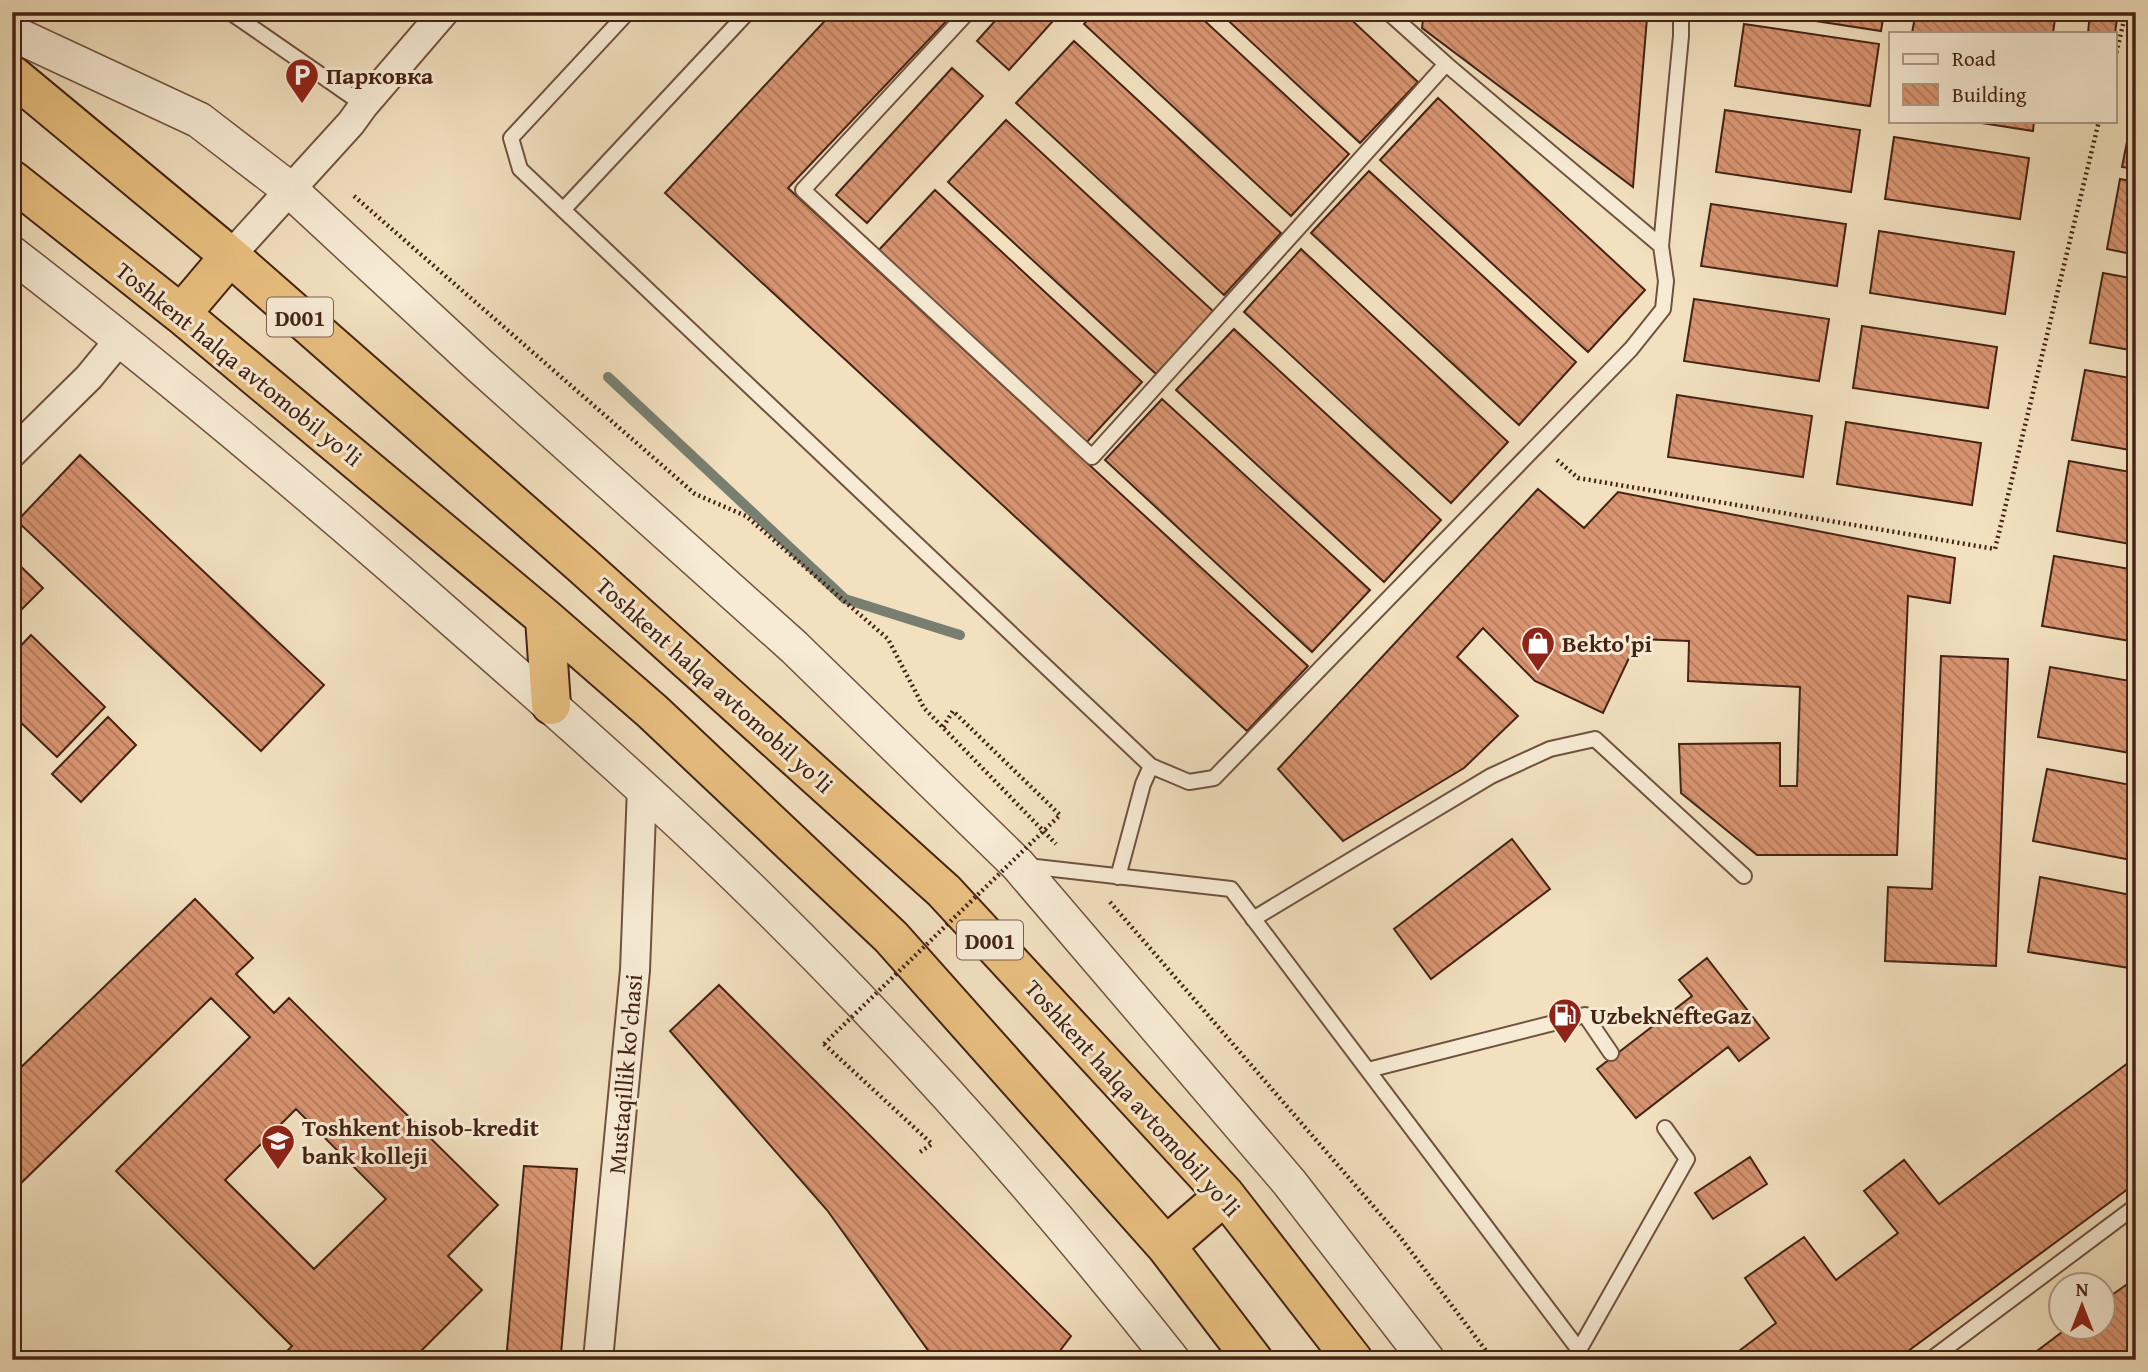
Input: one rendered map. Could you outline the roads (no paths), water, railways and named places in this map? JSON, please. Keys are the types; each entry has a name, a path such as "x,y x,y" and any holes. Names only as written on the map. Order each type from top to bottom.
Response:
{"highway":[{"name":"Toshkent halqa avtomobil yo'li","path":"12,75 230,256 582,565 944,891 1225,1195 1353,1360"},
{"name":"Toshkent halqa avtomobil yo'li","path":"12,180 181,313 545,618 653,712 891,937 1166,1247 1253,1360"},
{"path":"181,313 230,256"},
{"path":"545,618 551,705"},
{"path":"1166,1247 1225,1195"}],"street":[{"path":"230,256 333,144 444,12"},
{"path":"12,33 199,120 289,189 479,365 794,647 1018,865 1289,1182 1427,1360"},
{"path":"12,254 121,338 385,560 551,705 768,906 887,1028 1095,1263 1172,1360"},
{"path":"12,453 89,377 121,338"},
{"name":"Mustaqillik ko'chasi","path":"598,1360 635,970 642,788"}],"lane":[{"path":"230,12 364,105"},
{"path":"628,12 511,138 520,169 1151,766 1189,782 1214,778 1631,349 1662,309 1666,282 1661,246 1681,12"},
{"path":"563,210 748,12"},
{"path":"968,12 803,190 1091,457 1446,64"},
{"path":"1388,12 1661,246"},
{"path":"1253,919 1491,776 1550,749 1595,739 1744,876"},
{"path":"1118,877 1143,784 1151,766"},
{"path":"1018,865 1230,889 1368,1070 1578,1355 1687,1159 1665,1128"},
{"path":"1368,1070 1585,1015 1612,1053"},
{"path":"1930,1360 2136,1206"}],"waterway":[{"path":"608,377 845,599 960,635"}],"place":[{"name":"Парковка","path":"302,105"},
{"name":"Bekto'pi","path":"1538,673"},
{"name":"UzbekNefteGaz","path":"1565,1045"},
{"name":"Toshkent hisob-kredit bank kolleji","path":"278,1171"}]}
